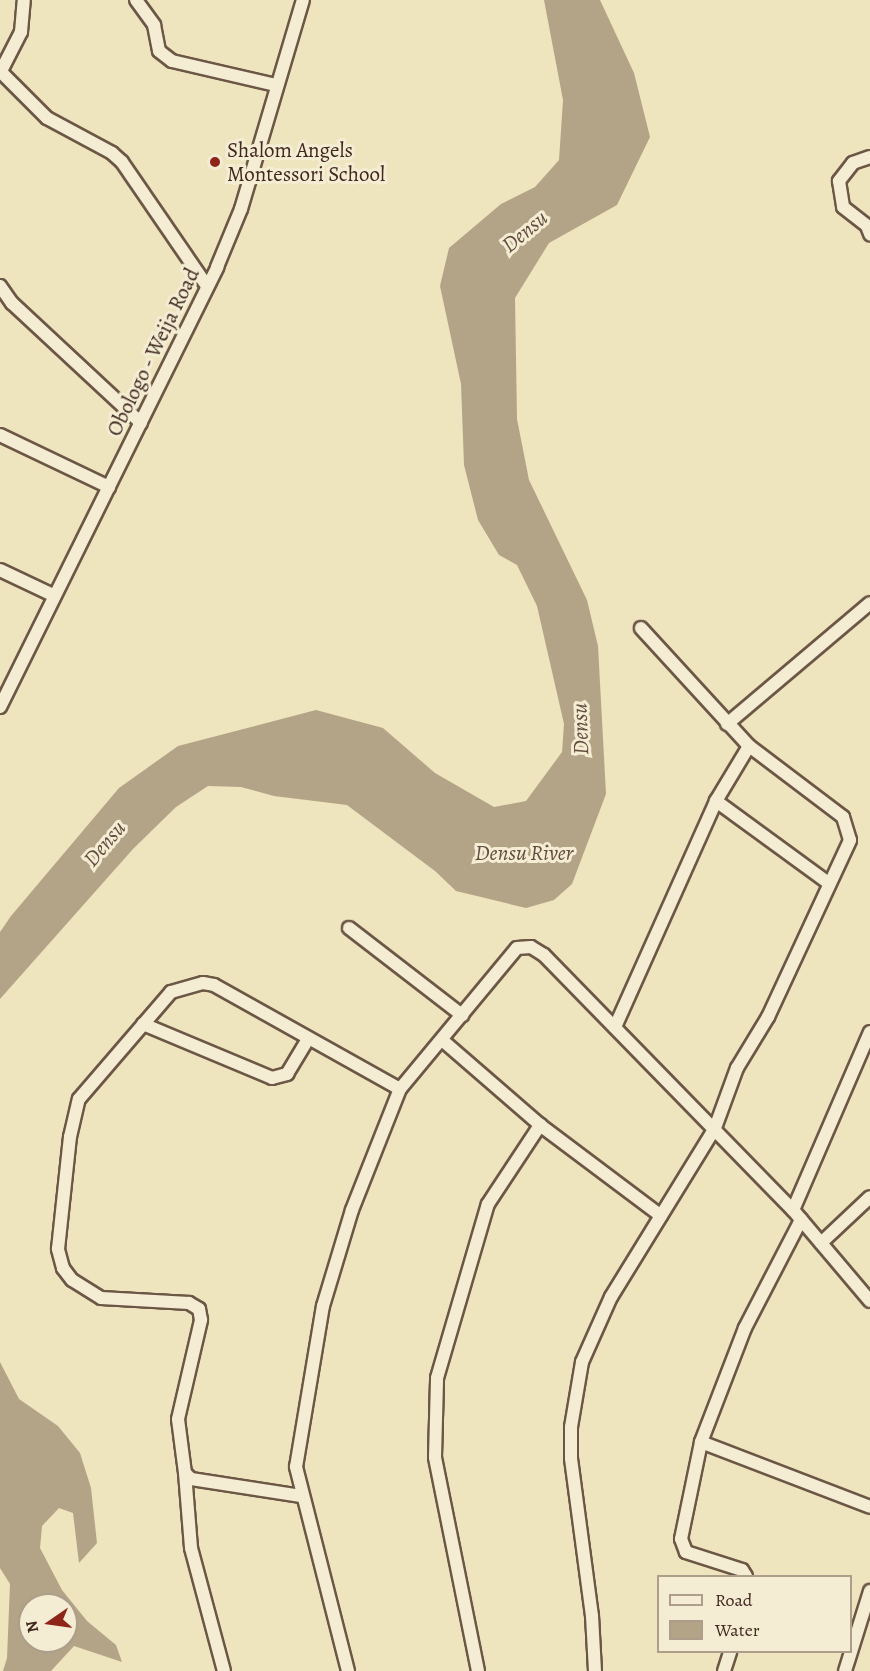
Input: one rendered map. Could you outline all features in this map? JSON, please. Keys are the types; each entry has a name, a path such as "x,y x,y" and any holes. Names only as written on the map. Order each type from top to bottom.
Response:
{"street":[{"path":"24,0 21,32 1,72 47,118 112,153 122,162 207,286"},
{"path":"136,0 154,25 159,51 172,61 276,85"},
{"name":"Obologo - Weija Road","path":"0,707 53,595 141,423 241,209 303,0"},
{"path":"870,157 853,163 839,181 843,207 867,226 870,234"},
{"path":"0,285 12,303 141,423"},
{"path":"0,435 109,486"},
{"path":"0,570 53,595"},
{"path":"727,724 870,603"},
{"path":"595,1671 592,1616 571,1458 571,1426 582,1362 611,1297 715,1128 737,1068 768,1017 827,882 850,840 843,817 748,746 641,628"},
{"path":"615,1027 716,801 748,746"},
{"path":"716,801 827,882"},
{"path":"349,928 462,1015"},
{"path":"348,1671 301,1496 296,1467 323,1306 352,1210 400,1089 517,948 531,947 544,955 715,1128 797,1215 870,1301"},
{"path":"224,1671 191,1548 178,1419 201,1320 199,1309 189,1303 100,1298 72,1280 63,1268 58,1249 70,1137 79,1099 171,992 203,983 214,985 400,1089"},
{"path":"143,1024 272,1078 287,1074 308,1039"},
{"path":"745,1575 742,1570 684,1548 681,1539 700,1442 745,1328 797,1215 870,1032"},
{"path":"442,1040 540,1125 662,1216"},
{"path":"478,1671 435,1457 437,1378 488,1204 540,1125"},
{"path":"821,1243 870,1197"},
{"path":"700,1442 870,1507"},
{"path":"184,1473 191,1479 301,1496"},
{"path":"852,1649 870,1591"},
{"path":"724,1671 730,1653"},
{"path":"845,1671 851,1653"}],"water":[{"name":"Densu River","path":"544,0 600,0 634,73 650,137 617,205 549,243 515,298 517,419 529,480 587,600 598,646 606,794 572,884 554,900 526,908 456,891 435,871 347,805 274,796 241,787 208,786 176,807 133,849 0,999 0,932 11,916 119,788 178,746 316,710 383,728 435,773 494,807 526,801 562,752 564,724 537,606 517,565 499,555 478,520 464,465 461,384 440,286 449,248 501,204 535,187 559,160 563,100"},
{"path":"0,1362 19,1399 58,1426 80,1453 91,1488 97,1543 79,1563 73,1513 59,1508 42,1526 40,1548 64,1593 18,1593 18,1653 68,1653 51,1671 3,1671 7,1658 10,1584 0,1568"},
{"path":"78,1610 87,1621 116,1645 122,1662 78,1647"}],"place":[{"name":"Shalom Angels Montessori School","path":"215,162"}],"water label":[{"name":"Densu","path":"525,232"},
{"name":"Densu","path":"581,729"},
{"name":"Densu","path":"105,844"}]}
